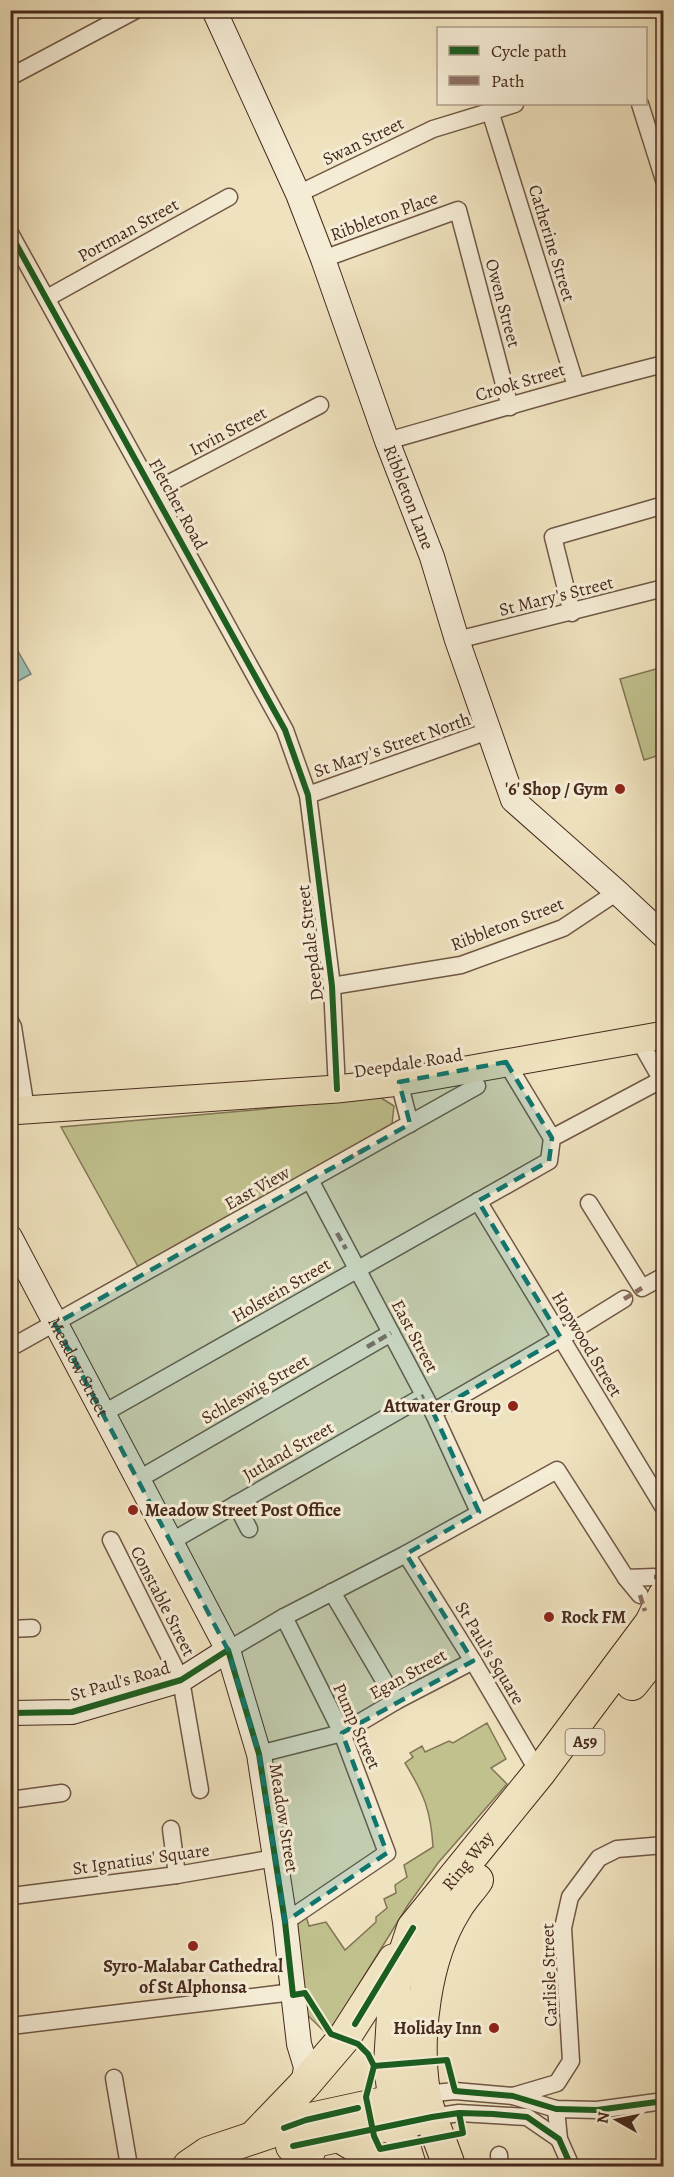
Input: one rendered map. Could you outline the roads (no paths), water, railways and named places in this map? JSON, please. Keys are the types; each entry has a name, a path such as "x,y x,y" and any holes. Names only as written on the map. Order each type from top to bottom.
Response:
{"highway":[{"name":"Ring Way","path":"410,2166 395,2112 390,2064 395,1983 412,1928 539,1773 651,1623 653,1589"},
{"name":"Ring Way","path":"449,2166 428,2105 421,2040 429,1979 441,1939 454,1910 663,1644"},
{"path":"254,2137 303,2086 355,2024 412,1928"},
{"path":"189,2166 208,2153 306,2120 395,2112 428,2105"},
{"path":"225,2166 321,2147 395,2112"},
{"path":"321,2147 390,2166"}],"main road":[{"name":"Deepdale Road","path":"18,1110 337,1089 399,1082 651,1037"}],"street":[{"path":"10,77 136,10"},
{"name":"Ribbleton Lane","path":"214,10 298,194 323,259 387,441 432,557 457,640 513,800 663,936"},
{"name":"Swan Street","path":"298,194 433,129 511,105"},
{"path":"640,105 663,180"},
{"name":"Catherine Street","path":"490,111 576,386"},
{"name":"Portman Street","path":"47,298 229,197"},
{"name":"Ribbleton Place","path":"323,259 458,210"},
{"name":"Owen Street","path":"458,210 510,407"},
{"name":"Fletcher Road","path":"10,233 285,730 308,795"},
{"name":"Crook Street","path":"387,441 576,386 663,364"},
{"name":"Irvin Street","path":"154,491 320,405"},
{"path":"572,613 553,537 663,505"},
{"name":"St Mary's Street","path":"457,640 572,613 663,588"},
{"name":"St Mary's Street North","path":"308,795 488,731"},
{"name":"Deepdale Street","path":"308,795 332,986 337,1089"},
{"name":"Ribbleton Street","path":"332,986 461,965 563,928 617,892"},
{"path":"12,1024 18,1110"},
{"path":"506,1062 552,1138 662,1082 651,1037"},
{"path":"399,1082 410,1124"},
{"name":"East View","path":"10,1348 477,1086"},
{"name":"Holstein Street","path":"104,1413 549,1161 552,1138"},
{"name":"East Street","path":"310,1180 433,1412 479,1512"},
{"name":"Hopwood Street","path":"478,1201 663,1508"},
{"path":"589,1203 642,1288 663,1276"},
{"name":"Meadow Street","path":"10,1238 228,1650 259,1754 285,1922 299,2044 306,2067 303,2086"},
{"path":"433,1412 624,1299"},
{"name":"Schleswig Street","path":"139,1479 391,1333"},
{"name":"Jutland Street","path":"172,1541 424,1396"},
{"path":"479,1512 557,1470 626,1578 653,1589"},
{"path":"236,1504 249,1529"},
{"name":"St Paul's Road","path":"10,1713 72,1712 181,1680 284,1617 406,1554 479,1512"},
{"name":"Constable Street","path":"111,1540 181,1680 200,1790"},
{"name":"St Paul's Square","path":"406,1554 473,1660 539,1773"},
{"path":"332,1592 396,1701"},
{"name":"Pump Street","path":"284,1617 342,1733 387,1853 285,1922"},
{"path":"10,1629 32,1628"},
{"name":"Egan Street","path":"259,1754 342,1733 473,1660"},
{"path":"10,1800 62,1793"},
{"path":"171,1829 177,1875"},
{"name":"Carlisle Street","path":"513,2096 557,2083 571,2061 563,1928 570,1897 599,1858 617,1849 663,1845"},
{"name":"St Ignatius' Square","path":"12,1896 177,1875 275,1858"},
{"path":"11,2026 293,1992"},
{"path":"299,2044 311,2051 333,2052"},
{"path":"114,2078 129,2166"},
{"path":"428,2105 455,2091 513,2096 556,2109 597,2110 663,2101"},
{"path":"428,2105 459,2113 527,2118 560,2139"},
{"path":"556,2109 560,2139 571,2166"}],"water":[{"path":"11,639 31,674 10,685"}],"place":[{"name":"'6' Shop / Gym","path":"620,789"},
{"name":"Attwater Group","path":"513,1406"},
{"name":"Meadow Street Post Office","path":"133,1510"},
{"name":"Rock FM","path":"549,1617"},
{"name":"Syro-Malabar Cathedral of St Alphonsa","path":"193,1946"},
{"name":"Holiday Inn","path":"494,2028"}]}
